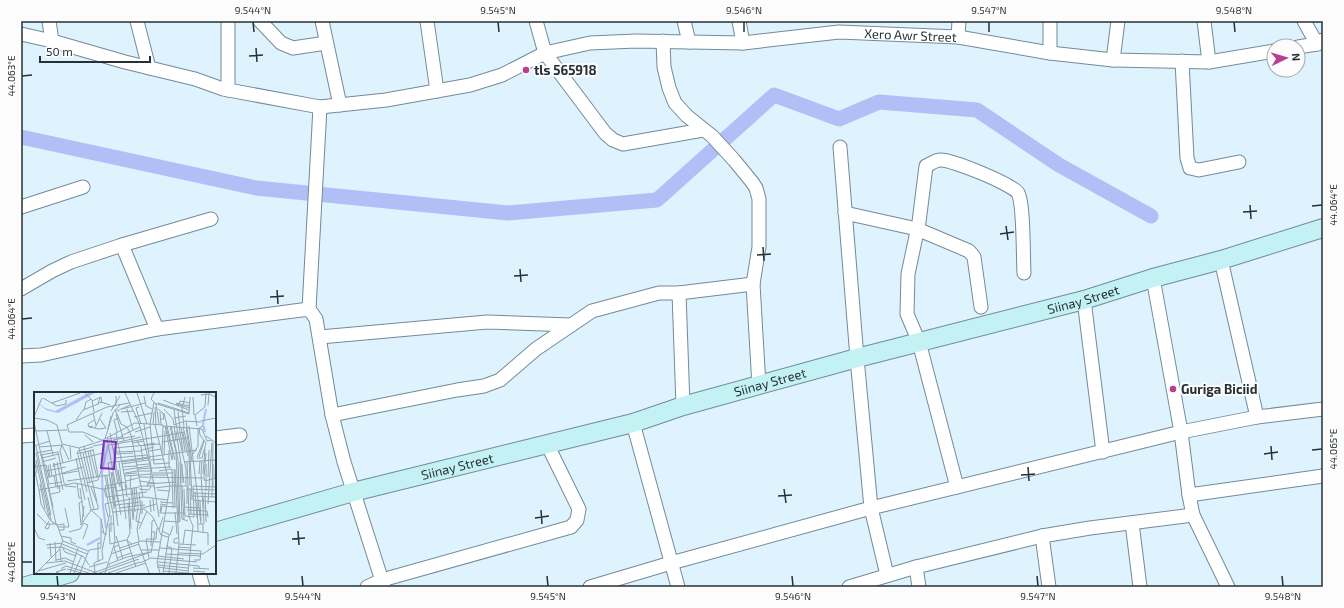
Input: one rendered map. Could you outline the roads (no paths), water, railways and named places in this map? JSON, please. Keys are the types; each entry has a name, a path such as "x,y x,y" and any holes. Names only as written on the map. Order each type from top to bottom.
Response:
{"street":[{"path":"49,21 52,41"},
{"path":"137,21 148,68"},
{"path":"228,21 228,90"},
{"path":"260,21 281,43 293,48 326,43"},
{"path":"322,21 340,105"},
{"path":"427,21 437,91"},
{"path":"536,21 545,53 605,133 613,140 623,144 708,133"},
{"path":"684,21 689,42"},
{"path":"740,21 743,43"},
{"path":"958,37 959,21"},
{"path":"1050,21 1050,52"},
{"path":"1112,60 1118,21"},
{"path":"1204,21 1209,62"},
{"path":"1304,21 1320,42 1306,45"},
{"name":"Xero Awr Street","path":"21,34 195,79 228,90 320,107 386,100 470,85 502,75 545,53 590,43 663,41 743,43 838,27 958,37 1050,52 1112,60 1209,62 1266,52"},
{"path":"663,41 664,67 669,88 675,103 687,116 708,133 734,160 756,188 759,199 759,247 753,284 759,386"},
{"path":"1182,61 1187,158 1190,168 1199,170 1239,162"},
{"path":"320,107 309,309 316,319 320,337 332,415 353,492 383,583"},
{"path":"840,147 871,508 887,575"},
{"path":"958,487 919,342 907,314 908,274 917,229 926,166 941,160 979,171 1012,188 1018,193 1021,206 1024,273"},
{"path":"21,207 84,187"},
{"path":"845,213 917,229 969,251 974,258 981,307"},
{"path":"21,289 52,270 71,262 122,245 211,219"},
{"name":"Siinay Street","path":"216,532 353,492 633,423 684,406 857,358 1084,300 1153,278 1221,260 1323,228"},
{"path":"122,245 157,329"},
{"path":"1221,260 1258,417"},
{"path":"1153,278 1181,432 1189,495 1194,515 1228,587"},
{"path":"332,415 484,386 500,380 536,349 592,311 659,293 679,293 753,284"},
{"path":"679,293 684,406"},
{"path":"1084,300 1103,452"},
{"path":"21,356 41,355 157,329 309,309"},
{"path":"320,337 487,322 571,325"},
{"path":"590,587 871,508 1181,432 1258,417 1323,409"},
{"path":"633,423 678,587"},
{"path":"21,436 34,435"},
{"path":"216,438 240,435"},
{"path":"367,587 571,527 577,520 578,509 547,444"},
{"path":"1189,495 1323,476"},
{"path":"849,587 916,567 1042,536 1090,528 1194,515"},
{"path":"1132,523 1140,587"},
{"path":"1042,536 1050,587"},
{"path":"916,567 919,587"},
{"path":"199,574 203,587"},
{"path":"23,587 66,577"}],"waterway":[{"path":"21,137 256,188 508,213 657,200 774,95 839,119 879,102 977,110 1059,165 1151,216"}],"place":[{"name":"tls 565918","path":"526,70"},
{"name":"Guriga Biciid","path":"1173,389"}]}
